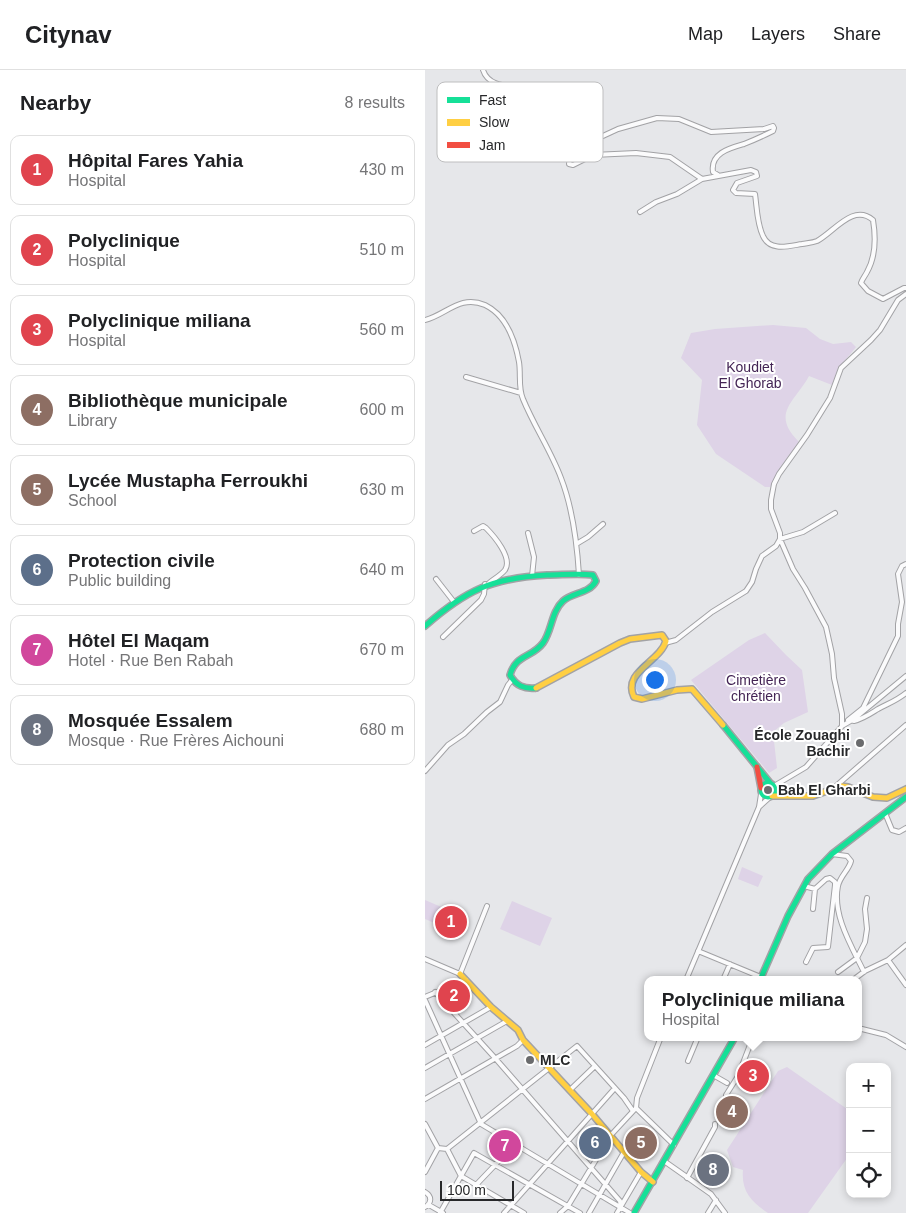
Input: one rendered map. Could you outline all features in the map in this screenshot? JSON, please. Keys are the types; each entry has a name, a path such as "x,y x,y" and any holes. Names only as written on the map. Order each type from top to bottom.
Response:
{"main road":[{"path":"425,626 469,592 501,579 532,576 594,575 596,582 592,587 567,599 560,605 541,646 536,651 519,658 514,664 510,675 512,680 521,688 535,688 546,685 605,650 630,639 659,635 665,637 662,650 638,673 632,682 631,694 633,697 639,700 677,690 692,690 701,698 773,786"},
{"path":"757,767 761,791 765,797 813,796 835,787 848,787 873,798 887,798 906,789"},
{"path":"761,791 763,784 797,796"},
{"path":"771,797 773,786"},
{"path":"761,976 804,886 831,854 906,797"},
{"path":"460,974 491,1007 518,1030 523,1040 611,1135 641,1172 653,1182"},
{"path":"634,1213 733,1041"}],"street":[{"path":"483,70 485,75 494,82"},
{"path":"603,136 619,129 657,118 691,123 711,132 764,129 773,126 773,131 726,149 716,158 712,166 713,172 719,176"},
{"path":"603,155 636,153 670,157 702,179"},
{"path":"569,162 569,164 573,166 580,162"},
{"path":"639,212 656,202 677,194 702,179 751,170 756,172 757,176 737,183 733,190 736,194 755,194 763,237 768,243 780,248 813,243 849,218 858,214 867,215 873,220 875,253 861,283 868,291 883,299 906,288"},
{"path":"842,726 841,707 834,678 833,654 826,627 793,569 780,539 780,533 771,509 771,500 774,484 779,474 807,435 830,398 841,368 880,330 898,300 906,294"},
{"path":"425,320 465,302 477,302 497,313 506,324 519,362 521,393 561,477 570,505 577,544 579,575"},
{"path":"466,377 521,393"},
{"path":"665,643 676,640 712,612 746,591 763,556 776,546 780,539 803,532 835,512"},
{"path":"577,544 603,524"},
{"path":"443,637 481,600 487,584 505,569 507,565 503,549 486,528 483,526 474,531"},
{"path":"528,533 534,557 532,576"},
{"path":"773,786 806,767 842,726 863,708 898,636 902,602 899,572 902,566 906,564"},
{"path":"899,572 906,571"},
{"path":"436,579 454,602"},
{"path":"842,726 906,676"},
{"path":"425,771 448,745 465,734 500,702 512,680"},
{"path":"849,722 866,717 879,708 895,702 906,693"},
{"path":"835,787 906,726"},
{"path":"688,976 759,808 761,791"},
{"path":"759,808 771,797"},
{"path":"885,813 893,830 899,832 906,828"},
{"path":"831,854 847,856 851,861 838,885 838,896 843,928 864,972"},
{"path":"806,962 813,948 828,947 835,882 830,878 826,879 815,889 813,909"},
{"path":"804,886 815,889"},
{"path":"838,972 857,958 867,936 865,909 867,898"},
{"path":"425,959 460,974 487,906"},
{"path":"858,976 888,960 906,945"},
{"path":"698,951 754,976"},
{"path":"888,960 906,984"},
{"path":"725,976 730,964"},
{"path":"466,980 425,998 481,1124 630,1213"},
{"path":"435,992 591,1167 620,1201 621,1206"},
{"path":"425,1045 491,1007"},
{"path":"425,1068 507,1021"},
{"path":"862,1029 886,1035 906,1047"},
{"path":"425,1099 517,1046 523,1040"},
{"path":"560,1213 568,1206 611,1135 634,1109 659,1041"},
{"path":"688,1061 696,1041"},
{"path":"726,1095 738,1076 751,1041"},
{"path":"439,1148 447,1149 481,1124 577,1046 634,1109 674,1145"},
{"path":"570,1090 595,1066"},
{"path":"713,1075 727,1083"},
{"path":"504,1213 615,1088"},
{"path":"625,1098 637,1098"},
{"path":"425,1124 439,1148"},
{"path":"687,1178 708,1142 715,1124"},
{"path":"476,1185 515,1144"},
{"path":"425,1172 439,1148"},
{"path":"447,1149 461,1176 524,1213"},
{"path":"589,1213 624,1152"},
{"path":"425,1192 430,1197 427,1206 441,1213 474,1153 580,1213"},
{"path":"664,1162 711,1194 725,1213"},
{"path":"617,1213 641,1172"},
{"path":"708,1213 716,1200"}],"green space":[{"name":"Koudiet El Ghorab","path":"773,325 806,328 820,339 833,344 851,342 856,347 838,369 832,385 809,376 792,401 786,415 786,423 799,442 782,465 770,487 765,487 716,454 697,425 702,380 681,358 691,333 715,329"},
{"name":"Cimetière chrétien","path":"765,633 802,670 808,712 784,723 773,732 777,768 769,773 691,680 749,640"},
{"path":"742,867 763,876 758,887 738,879"},
{"path":"425,900 446,909 439,925 425,919"},
{"path":"512,901 552,918 540,946 500,929"},
{"path":"787,1067 846,1108 846,1160 808,1213 768,1213 762,1209 749,1196 744,1184 743,1170 733,1167 727,1150 778,1071"}],"traffic: fast":[{"path":"425,626 467,595 495,583 511,579 547,575 593,575 596,581 593,585 585,591 567,598 559,605 546,638 539,648 516,663 513,668 510,675 512,679 524,687 536,688"},
{"path":"723,725 771,784"},
{"path":"765,783 771,783 775,790 771,797 765,797 761,793 761,787 765,783"},
{"path":"775,789 792,795"},
{"path":"762,976 788,916 808,879 832,854 906,797"},
{"path":"634,1213 733,1041"}],"traffic: slow":[{"path":"536,688 620,643 630,639 662,635 666,641 662,648 637,674 633,681 634,697 642,699 677,690 692,689 723,725"},
{"path":"772,796 813,796 841,786 873,797 887,798 906,789"},
{"path":"460,974 491,1007 518,1030 523,1040 592,1114 641,1172 653,1182"}],"traffic: jam":[{"path":"757,767 761,788"}],"place":[{"name":"École Zouaghi Bachir","path":"860,743"},
{"name":"Bab El Gharbi","path":"768,790"},
{"name":"Hôpital Fares Yahia","path":"451,922"},
{"name":"Polyclinique","path":"454,996"},
{"name":"MLC","path":"530,1060"},
{"name":"Polyclinique miliana","path":"753,1076"},
{"name":"Bibliothèque municipale","path":"732,1112"},
{"name":"Protection civile","path":"595,1143"},
{"name":"Lycée Mustapha Ferroukhi","path":"641,1143"},
{"name":"Hôtel El Maqam","path":"505,1146"},
{"name":"Mosquée Essalem","path":"713,1170"}]}
